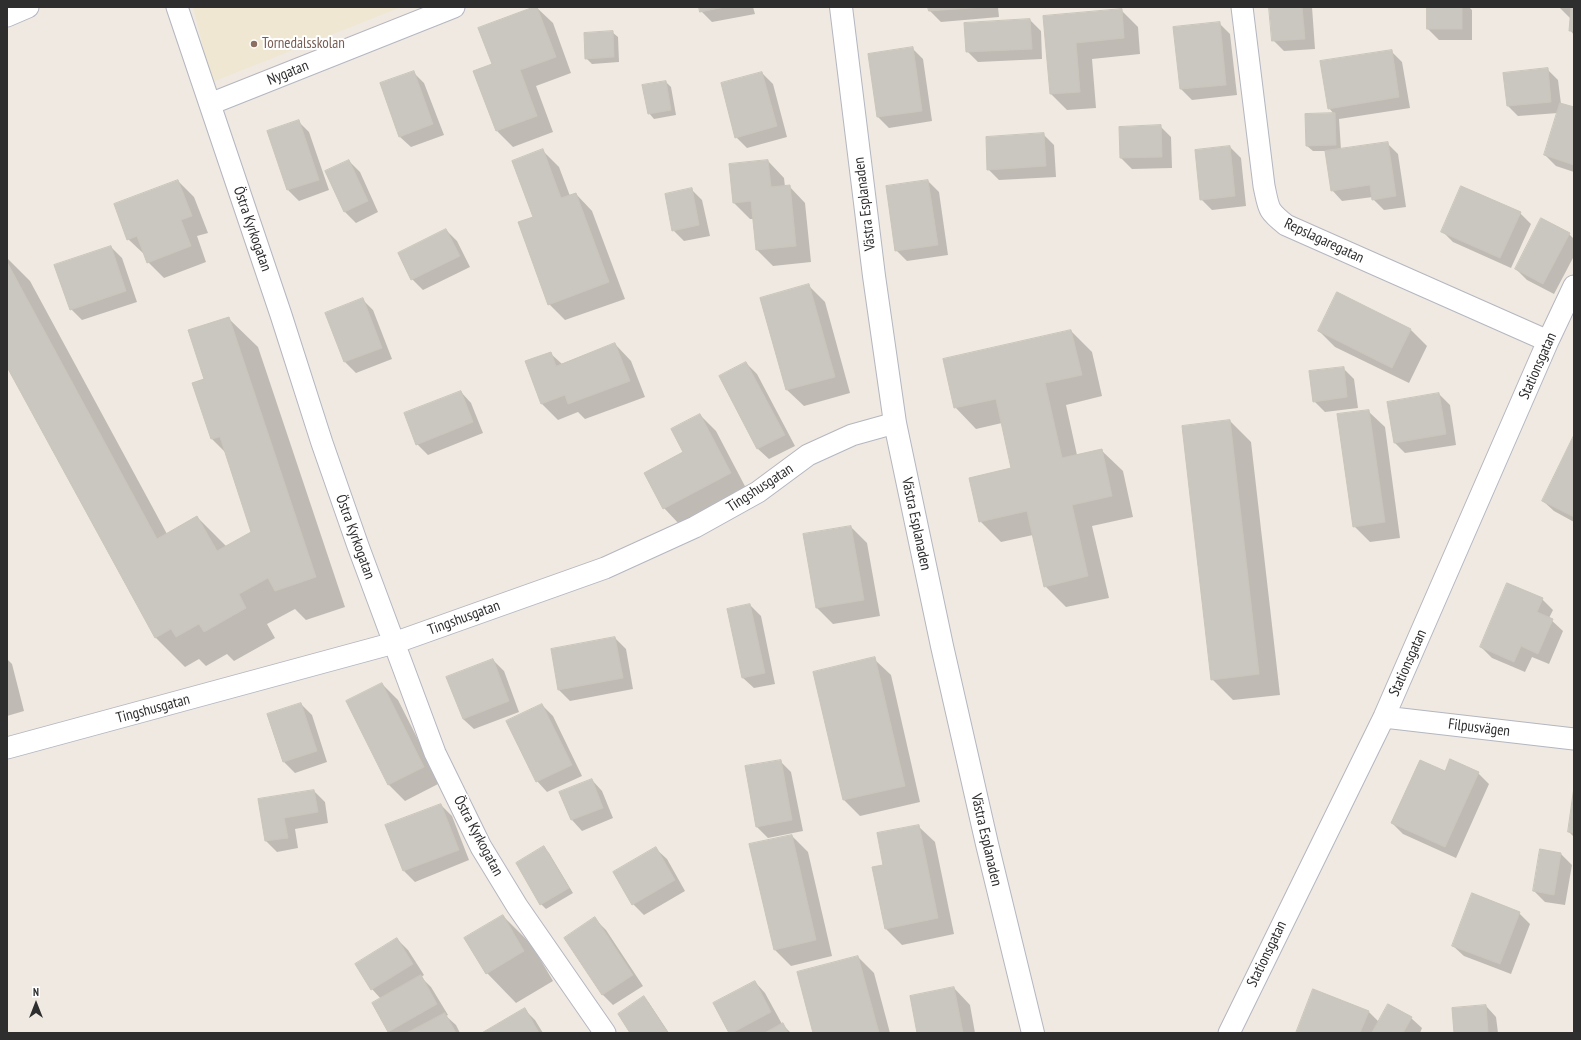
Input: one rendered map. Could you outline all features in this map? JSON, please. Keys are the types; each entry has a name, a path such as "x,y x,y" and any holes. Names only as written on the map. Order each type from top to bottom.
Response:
{"street":[{"path":"7,16 28,7"},
{"name":"Östra Kyrkogatan","path":"177,7 281,315 322,443 358,546 436,753 481,847 517,906 605,1033"},
{"name":"Nygatan","path":"210,104 454,7"},
{"name":"Västra Esplanaden","path":"841,7 874,276 895,423 942,646 987,844 1033,1033"},
{"name":"Repslagaregatan","path":"1242,7 1264,186 1269,209 1273,215 1286,226 1548,342"},
{"name":"Stationsgatan","path":"1229,1033 1384,717 1548,342 1574,286"},
{"name":"Tingshusgatan","path":"7,748 394,643 605,568 695,527 758,492 808,455 852,435 895,423"},
{"name":"Filpusvägen","path":"1384,717 1574,739"}],"shaded area":[{"name":"Tornedalsskolan","path":"193,7 401,7 212,82"}],"building":[{"path":"537,7 556,57 520,70 537,116 496,131 473,71 492,64 478,28"},
{"path":"699,7 725,7 700,12"},
{"path":"928,7 985,7 929,11"},
{"path":"1269,7 1302,7 1305,39 1272,41"},
{"path":"1427,7 1462,7 1462,29 1427,29"},
{"path":"1560,7 1574,7 1574,31 1569,31 1571,8"},
{"path":"1122,9 1124,38 1076,43 1080,92 1050,94 1043,16"},
{"path":"1030,19 1032,49 966,52 964,23"},
{"path":"1220,22 1226,85 1180,89 1173,27"},
{"path":"613,31 614,57 585,59 584,33"},
{"path":"913,47 922,111 877,117 868,54"},
{"path":"1392,50 1399,97 1328,109 1320,61"},
{"path":"1548,68 1551,102 1507,106 1503,73"},
{"path":"414,71 433,124 399,137 380,83"},
{"path":"762,72 777,126 735,138 721,83"},
{"path":"666,81 671,110 648,114 642,85"},
{"path":"1560,103 1574,107 1574,165 1544,155"},
{"path":"1335,113 1336,145 1306,146 1305,114"},
{"path":"299,120 319,180 287,190 267,131"},
{"path":"1161,125 1162,157 1120,158 1119,127"},
{"path":"1044,133 1046,166 987,170 986,137"},
{"path":"1388,142 1396,196 1372,200 1370,185 1331,191 1325,151"},
{"path":"1230,146 1235,196 1200,200 1195,150"},
{"path":"543,149 561,198 576,193 609,282 548,305 518,222 533,217 512,161"},
{"path":"349,160 368,201 344,212 325,171"},
{"path":"768,160 771,187 790,185 796,246 756,250 751,201 733,203 729,164"},
{"path":"178,180 192,216 181,220 191,246 147,263 137,236 127,240 114,204"},
{"path":"928,180 938,245 895,251 886,186"},
{"path":"1461,186 1521,212 1500,258 1441,232"},
{"path":"692,188 699,225 672,231 665,194"},
{"path":"1541,218 1570,233 1543,284 1515,269"},
{"path":"446,229 460,256 411,280 398,253"},
{"path":"111,246 126,291 70,310 54,265"},
{"path":"7,262 157,539 197,516 217,551 251,532 220,437 211,439 192,383 204,379 188,330 229,317 316,577 275,591 268,578 239,594 246,608 204,632 199,624 176,637 171,629 155,638 7,367"},
{"path":"809,284 835,377 786,390 760,298"},
{"path":"1337,292 1411,329 1392,368 1318,331"},
{"path":"363,298 382,348 344,362 325,313"},
{"path":"1071,330 1082,375 1045,383 1062,458 1102,449 1112,496 1072,505 1088,576 1044,587 1027,511 979,522 969,478 1011,468 996,399 954,408 943,359"},
{"path":"615,343 630,381 568,404 565,395 541,404 525,361 551,352 556,366"},
{"path":"746,362 785,435 757,449 719,376"},
{"path":"1344,367 1347,397 1313,402 1309,371"},
{"path":"461,391 473,422 416,445 404,413"},
{"path":"1439,393 1446,434 1394,443 1387,402"},
{"path":"1369,410 1385,522 1353,527 1337,414"},
{"path":"700,414 731,473 663,509 644,473 683,452 671,429"},
{"path":"1230,420 1259,674 1211,680 1182,426"},
{"path":"1574,435 1574,517 1542,501"},
{"path":"851,526 864,600 816,608 803,534"},
{"path":"1507,583 1543,598 1537,612 1553,619 1538,654 1521,646 1514,662 1480,647"},
{"path":"750,604 765,673 742,678 727,609"},
{"path":"615,637 623,678 558,690 551,649"},
{"path":"875,657 905,786 843,800 813,672"},
{"path":"493,659 509,701 463,719 446,677"},
{"path":"382,683 424,767 388,785 346,701"},
{"path":"301,703 317,751 283,762 267,714"},
{"path":"542,704 572,765 536,782 506,721"},
{"path":"1450,759 1479,772 1445,847 1391,823 1420,760 1445,771"},
{"path":"781,760 792,820 756,827 745,766"},
{"path":"592,779 603,808 571,820 559,792"},
{"path":"1574,787 1574,833 1568,832"},
{"path":"314,790 318,812 284,818 288,838 265,841 258,799"},
{"path":"441,804 459,850 403,871 385,825"},
{"path":"919,825 938,918 885,929 872,867 883,865 877,833"},
{"path":"792,835 816,940 774,950 749,844"},
{"path":"544,846 569,888 540,905 516,863"},
{"path":"656,847 675,880 632,905 613,872"},
{"path":"1540,849 1561,853 1554,895 1533,891"},
{"path":"1472,893 1520,912 1500,964 1452,946"},
{"path":"503,915 524,951 486,974 464,938"},
{"path":"595,917 633,975 602,995 564,938"},
{"path":"397,938 413,964 371,990 355,964"},
{"path":"858,956 879,1033 813,1033 797,972"},
{"path":"421,975 437,1004 388,1032 372,1003"},
{"path":"755,981 771,1012 732,1033 729,1033 713,1003"},
{"path":"954,987 963,1033 917,1033 910,996"},
{"path":"1313,989 1369,1011 1360,1033 1296,1033"},
{"path":"644,996 668,1033 630,1033 618,1014"},
{"path":"1388,1004 1412,1017 1403,1033 1372,1033"},
{"path":"1486,1005 1488,1033 1454,1033 1452,1008"},
{"path":"525,1008 539,1033 482,1033"},
{"path":"445,1013 456,1033 407,1033"},
{"path":"783,1023 788,1033 765,1033"}],"place":[{"name":"Tornedalsskolan","path":"254,44"}]}
